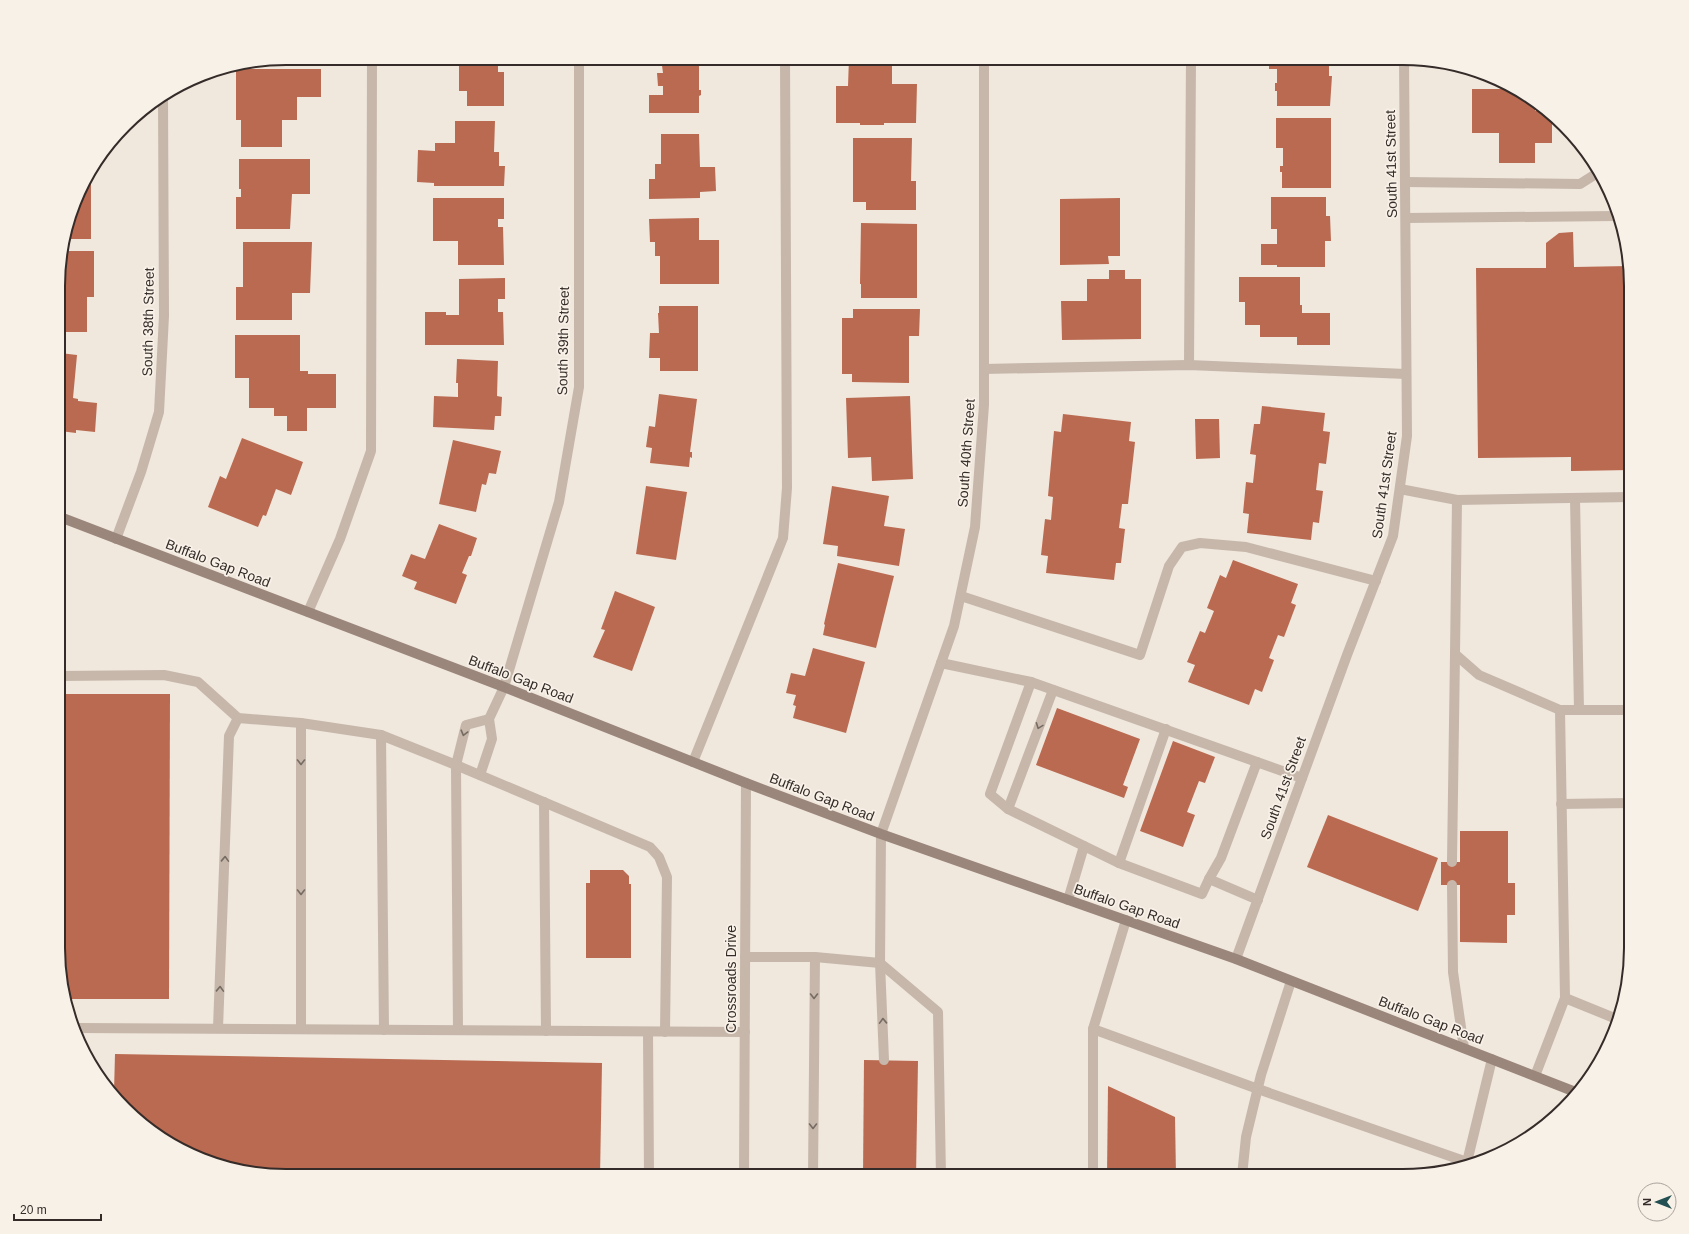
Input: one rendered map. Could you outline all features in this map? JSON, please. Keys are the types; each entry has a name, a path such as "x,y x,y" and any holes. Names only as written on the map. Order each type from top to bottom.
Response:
{"main road":[{"name":"Buffalo Gap Road","path":"65,519 504,687 746,783 881,834 1236,959 1572,1091"}],"street":[{"path":"308,612 340,539 371,451 372,65"},
{"name":"South 39th Street","path":"489,719 504,687 559,502 579,387 580,65"},
{"path":"693,762 783,538 787,488 785,65"},
{"name":"South 40th Street","path":"884,1060 880,963 881,834 954,626 975,527 984,405 984,65"},
{"path":"1189,365 1191,65"},
{"name":"South 41st Street","path":"1236,959 1347,654 1394,536 1407,436 1404,65"},
{"name":"South 38th Street","path":"116,539 141,472 159,412 164,316 163,102"},
{"path":"1405,182 1580,184 1594,175"},
{"path":"1406,218 1612,216"},
{"path":"984,369 1189,365 1406,374"},
{"path":"1400,489 1457,500 1624,497"},
{"path":"1575,498 1579,710"},
{"path":"1452,862 1457,500"},
{"path":"961,596 1140,654 1169,566 1182,547 1200,542 1246,547 1376,581"},
{"path":"1455,654 1479,676 1560,710 1624,710"},
{"path":"941,663 1031,682 1302,778"},
{"path":"65,676 164,675 198,682 238,718 301,724 381,735 456,764 650,847 659,857 667,877 665,1032"},
{"path":"1031,682 990,794 1008,809 1119,863 1202,894 1221,858 1257,762"},
{"path":"1008,809 1053,690"},
{"path":"1535,1076 1565,998 1560,710"},
{"path":"218,1028 229,736 238,718"},
{"path":"458,1030 456,764 466,725 489,719 492,739 480,775"},
{"path":"301,724 301,1029"},
{"path":"1119,863 1166,729"},
{"path":"381,735 384,1030"},
{"name":"Crossroads Drive","path":"744,1169 746,783"},
{"path":"544,802 546,1031"},
{"path":"1561,804 1624,803"},
{"path":"1068,900 1084,846"},
{"path":"1209,879 1258,900"},
{"path":"1452,885 1454,972 1464,1048"},
{"path":"1093,1169 1093,1029 1126,920"},
{"path":"745,957 815,957 880,963 938,1012 941,1169"},
{"path":"813,1169 815,957"},
{"path":"1243,1169 1246,1138 1258,1089 1291,981"},
{"path":"1565,998 1612,1017"},
{"path":"80,1028 745,1032"},
{"path":"1093,1029 1459,1161"},
{"path":"648,1032 649,1169"},
{"path":"1467,1159 1492,1059"}],"building":[{"path":"459,65 498,65 498,72 504,72 504,106 467,106 467,91 459,91"},
{"path":"662,65 699,65 699,90 701,90 701,95 699,96 699,113 649,113 649,95 663,95 663,86 658,86 657,73 663,73"},
{"path":"849,65 892,65 892,84 917,84 916,123 860,125 860,123 836,123 836,86 848,86"},
{"path":"1269,65 1329,65 1329,76 1332,76 1330,106 1277,106 1277,91 1275,91 1275,83 1277,83 1277,69 1269,69"},
{"path":"243,69 321,69 321,97 297,97 297,120 282,120 282,147 241,147 241,120 236,120 236,71"},
{"path":"1472,89 1503,89 1526,102 1535,109 1535,111 1538,111 1552,123 1552,143 1535,143 1535,163 1499,163 1499,133 1472,133"},
{"path":"1276,118 1331,118 1331,188 1282,188 1282,172 1280,172 1280,166 1283,166 1283,148 1276,148"},
{"path":"455,121 495,121 494,152 499,152 499,166 505,166 504,186 434,186 434,183 417,182 418,150 435,151 435,143 455,143"},
{"path":"661,134 699,134 700,167 715,167 716,191 700,192 700,198 649,199 649,179 655,179 655,164 661,164"},
{"path":"853,138 912,138 911,181 916,181 916,210 866,210 866,202 853,202"},
{"path":"239,159 310,159 310,194 292,194 290,229 236,229 236,197 241,197 241,189 239,189"},
{"path":"91,182 91,239 70,239 82,201"},
{"path":"1271,197 1326,197 1326,216 1330,216 1331,241 1325,241 1325,267 1277,267 1277,265 1261,265 1261,244 1277,244 1277,229 1271,229"},
{"path":"433,198 504,198 504,219 498,219 498,227 503,227 504,265 458,265 458,241 433,241"},
{"path":"1120,198 1120,256 1108,256 1109,264 1060,265 1060,199"},
{"path":"699,218 699,240 719,240 719,284 660,284 660,256 655,256 655,242 650,242 649,219"},
{"path":"861,223 917,224 917,298 861,298"},
{"path":"1573,232 1574,267 1623,266 1624,470 1571,471 1571,457 1478,458 1476,268 1546,268 1546,243 1559,233"},
{"path":"243,242 312,242 310,293 292,293 292,320 236,320 236,287 243,287"},
{"path":"68,251 94,251 94,297 87,297 87,332 65,332 65,271"},
{"path":"1109,270 1125,270 1125,279 1141,279 1141,339 1062,340 1061,301 1087,301 1087,279 1109,279"},
{"path":"1239,277 1300,277 1300,305 1302,305 1302,313 1330,313 1330,345 1297,345 1297,337 1260,337 1260,325 1245,325 1245,302 1239,302"},
{"path":"505,278 505,299 498,299 498,312 503,312 504,345 425,345 425,312 446,312 446,315 459,315 459,279"},
{"path":"659,306 698,306 698,371 660,371 660,358 649,358 650,333 659,333"},
{"path":"853,309 920,309 919,336 909,336 909,383 852,382 852,374 842,374 842,318 853,318"},
{"path":"235,335 300,335 300,371 308,371 308,374 336,374 336,408 307,408 307,431 287,431 287,416 274,416 274,408 249,408 249,378 235,378"},
{"path":"65,354 77,355 73,398 78,399 78,401 97,403 95,432 76,430 76,433 65,432"},
{"path":"457,359 498,361 497,396 502,397 501,416 495,416 494,430 433,427 434,396 458,397 458,383 456,383"},
{"path":"659,394 697,399 690,452 692,452 692,458 690,457 689,467 650,463 652,448 646,447 649,426 655,427"},
{"path":"910,396 913,479 872,481 871,457 848,458 846,398"},
{"path":"1262,406 1325,413 1323,431 1330,432 1326,464 1319,463 1316,490 1323,491 1319,523 1313,522 1311,540 1247,533 1249,514 1243,513 1246,482 1253,483 1256,455 1250,454 1254,424 1260,424"},
{"path":"1063,414 1131,422 1129,441 1135,442 1128,504 1122,504 1119,528 1125,529 1121,563 1116,563 1114,580 1046,573 1048,556 1041,555 1045,519 1051,520 1053,497 1048,496 1054,431 1061,432"},
{"path":"1195,419 1219,419 1220,458 1196,459"},
{"path":"242,438 303,462 291,495 276,489 266,516 263,515 258,527 208,507 220,476 226,479"},
{"path":"453,440 501,451 496,474 489,473 486,485 482,484 476,512 439,504"},
{"path":"646,486 687,492 676,560 636,554"},
{"path":"832,486 889,496 884,526 905,529 899,566 837,556 838,546 823,544"},
{"path":"439,524 477,538 471,556 469,556 462,573 467,575 456,604 414,589 417,582 402,576 411,554 425,559"},
{"path":"1233,560 1298,584 1291,603 1296,605 1284,637 1278,635 1269,658 1274,660 1262,692 1255,689 1249,705 1188,682 1195,665 1187,662 1200,631 1205,633 1214,611 1207,608 1220,575 1226,578"},
{"path":"838,563 894,576 876,648 823,635 824,624"},
{"path":"615,591 655,607 632,671 593,657 605,630 601,629"},
{"path":"813,648 865,662 846,733 793,718 796,706 793,705 796,695 786,693 791,673 805,676"},
{"path":"65,694 170,694 169,999 71,999 65,963"},
{"path":"1057,708 1140,739 1123,785 1128,787 1124,798 1036,765"},
{"path":"1173,741 1215,757 1205,783 1199,781 1187,812 1195,815 1183,847 1140,831"},
{"path":"1328,815 1438,858 1418,911 1307,867"},
{"path":"1460,831 1508,831 1508,883 1515,883 1515,915 1507,915 1507,943 1460,942 1460,885 1441,885 1441,862 1460,862"},
{"path":"590,870 623,870 629,876 629,884 631,884 631,958 586,958 586,883 590,883"},
{"path":"115,1054 602,1063 600,1169 271,1169 243,1165 201,1152 163,1132 140,1114 114,1087"},
{"path":"864,1060 918,1061 916,1169 863,1169"},
{"path":"1108,1086 1175,1117 1176,1169 1107,1169"}]}
